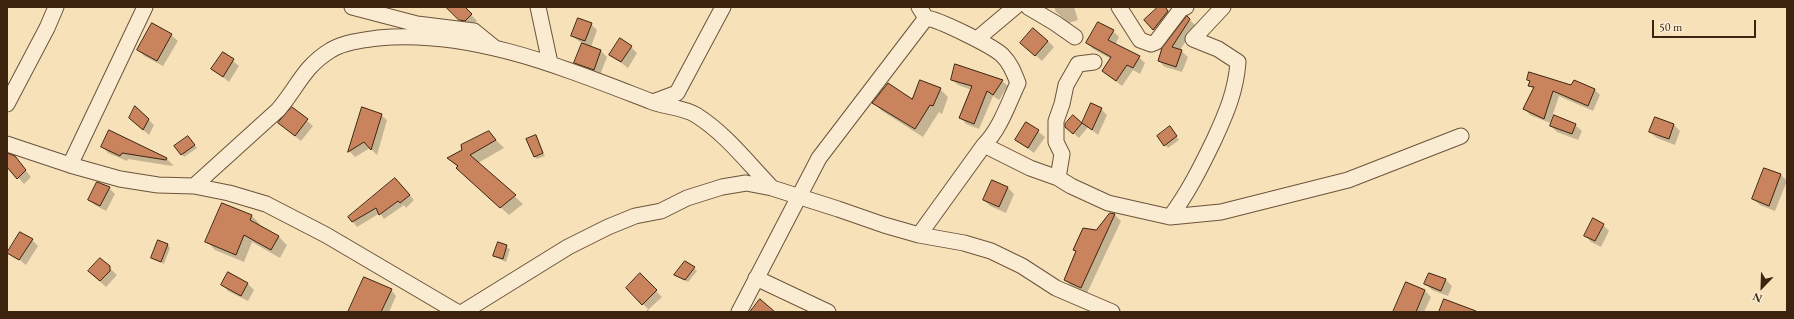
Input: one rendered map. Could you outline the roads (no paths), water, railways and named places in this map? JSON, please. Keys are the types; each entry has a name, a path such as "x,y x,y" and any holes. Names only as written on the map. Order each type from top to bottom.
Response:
{"street":[{"path":"7,104 47,28 56,7"},
{"path":"70,165 145,7"},
{"path":"352,7 417,24 474,31 497,50"},
{"path":"538,7 550,63"},
{"path":"653,102 677,93 723,7"},
{"path":"977,39 1015,7"},
{"path":"1028,7 1075,37"},
{"path":"1119,7 1140,40 1151,44 1156,42 1181,9 1186,7"},
{"path":"1170,218 1187,194 1204,162 1232,100 1238,62 1218,49 1193,39 1215,9"},
{"path":"739,312 819,158 922,12 977,39 1002,54 1013,69 1018,83 990,139 984,145 919,235"},
{"path":"194,186 278,110 287,101 305,71 332,49 361,40 405,36 444,39 550,63 653,102 695,114 728,140 772,188"},
{"path":"1058,178 1062,154 1056,142 1056,121 1062,104 1066,84 1078,64 1094,62"},
{"path":"984,145 1030,168 1058,178 1071,186 1108,203 1170,218 1221,212 1348,180 1461,136"},
{"path":"7,144 70,165 120,179 158,184 194,186 229,193 266,204 326,235 457,312"},
{"path":"463,312 568,248 608,227 628,218 661,211 688,198 746,183 772,188 919,235 964,243 991,251 1022,266 1056,288 1112,312"},
{"path":"756,278 828,312"}]}
